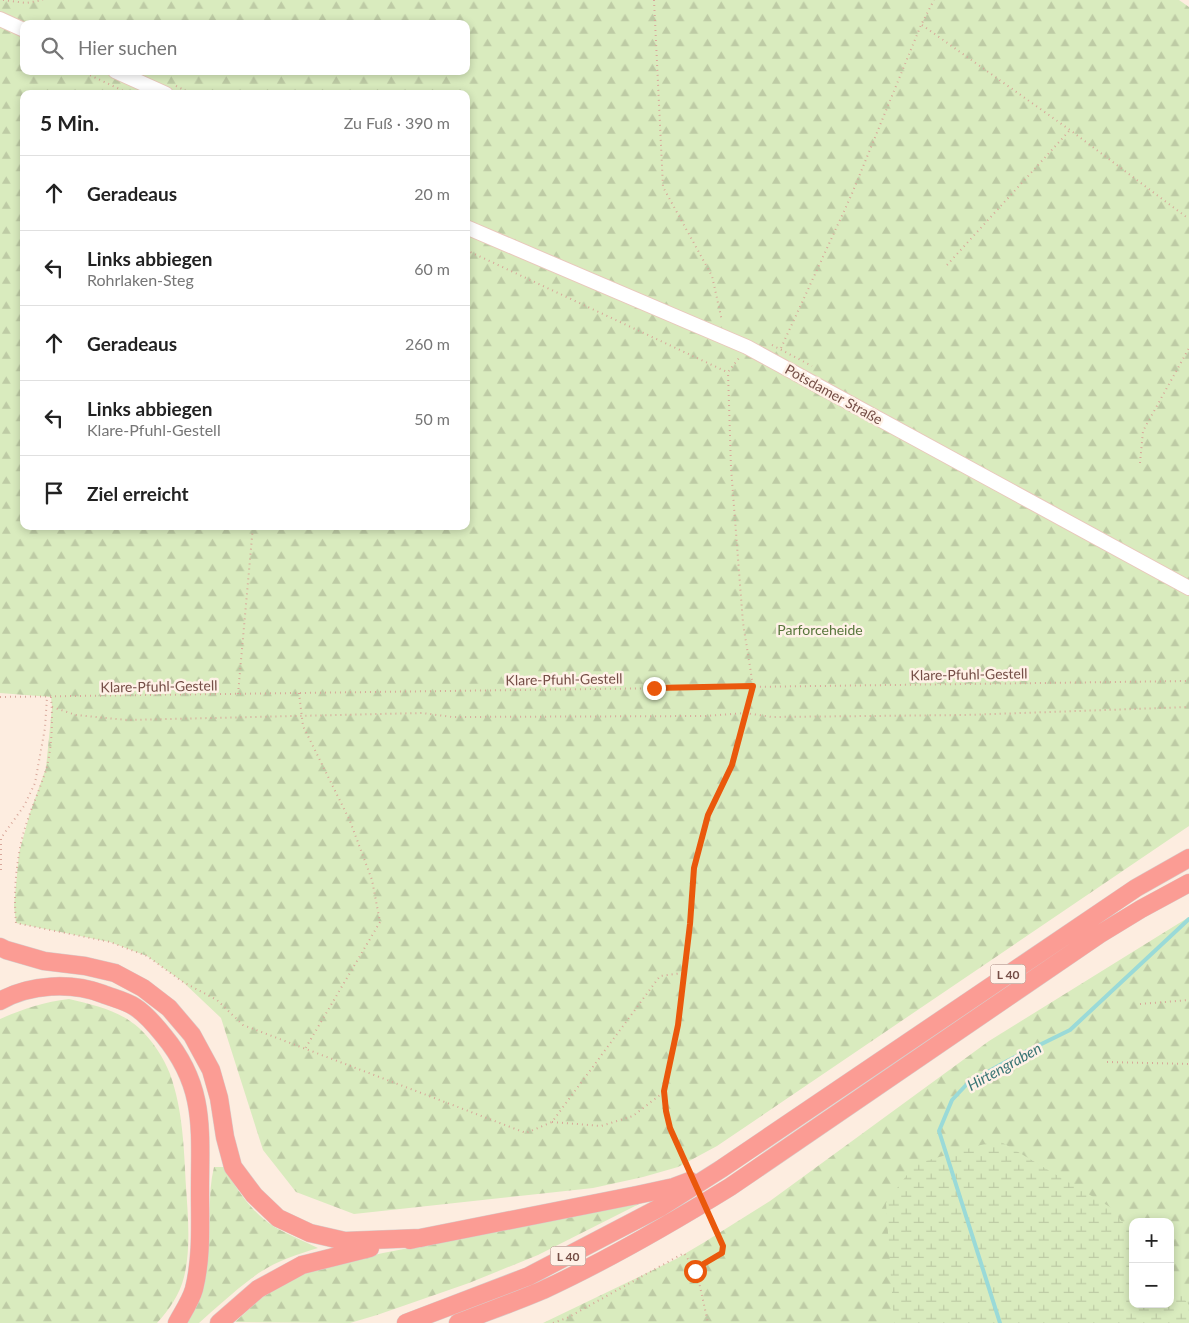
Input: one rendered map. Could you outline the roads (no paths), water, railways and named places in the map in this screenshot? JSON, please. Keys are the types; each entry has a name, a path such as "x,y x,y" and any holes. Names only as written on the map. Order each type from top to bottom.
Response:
{"highway":[{"name":"L 40","path":"406,1323 529,1276 661,1207 721,1169 1136,888 1189,858"},
{"name":"L 40","path":"458,1323 542,1290 674,1222 730,1187 1100,934 1141,908 1189,883"},
{"path":"0,946 6,950 44,962 85,966 115,973 143,988 169,1008 192,1035 211,1070 219,1098 225,1137 234,1167 254,1195 278,1218 310,1233 346,1241 421,1238"},
{"path":"0,1001 36,988 67,986 92,990 135,1007 155,1024 186,1068 197,1097 200,1124 200,1249 194,1290 177,1323"},
{"path":"219,1323 258,1289 302,1265 350,1252 674,1187 721,1169"}],"street":[{"path":"0,20 20,28"},
{"path":"125,75 157,90"},
{"name":"Potsdamer Straße","path":"470,229 747,347 1189,588"}],"waterway":[{"name":"Hirtengraben","path":"1000,1323 939,1131 952,1100 968,1083 1009,1060 1070,1030 1189,919"}],"park label":[{"name":"Parforceheide","path":"820,629"}]}
